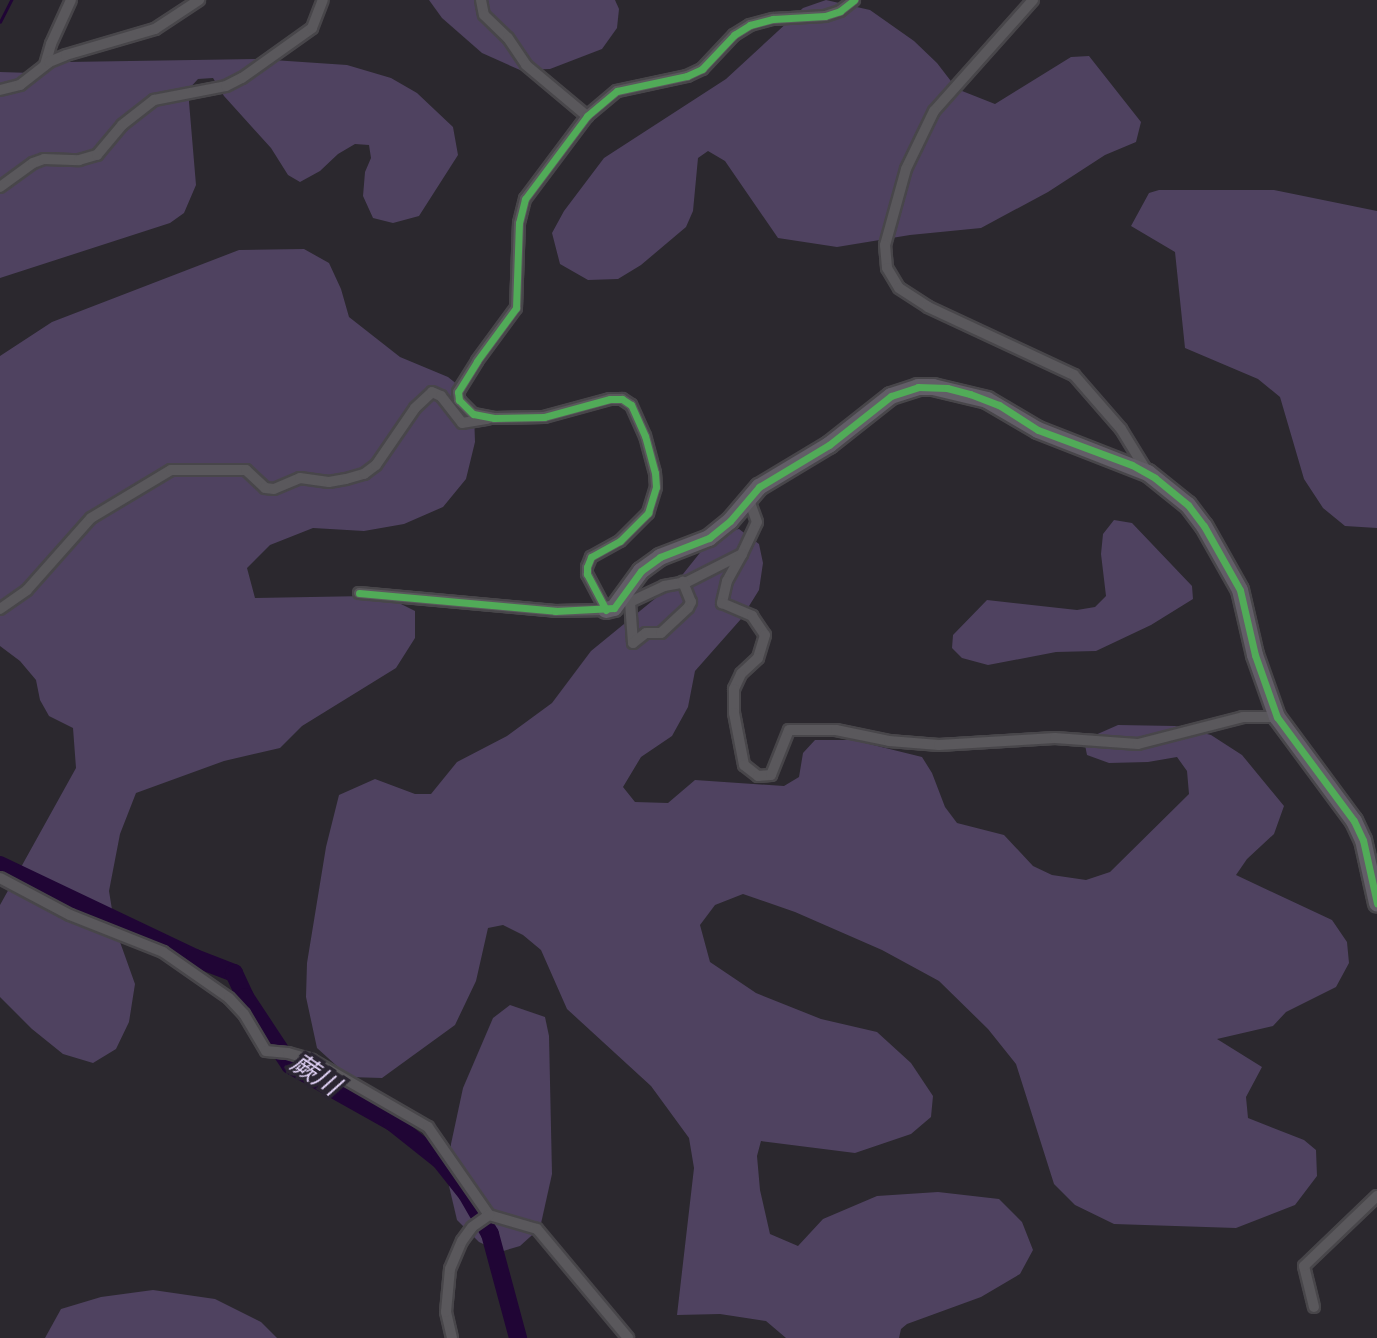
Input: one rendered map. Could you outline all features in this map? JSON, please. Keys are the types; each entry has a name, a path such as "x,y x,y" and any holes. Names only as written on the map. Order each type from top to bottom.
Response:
{"street":[{"path":"45,65 51,44 71,0"},
{"path":"0,90 20,85 45,65 66,55 155,29 200,0"},
{"path":"0,187 33,163 44,159 79,160 97,155 122,125 155,100 226,86 242,78 312,28 323,0"},
{"path":"481,0 484,15 508,38 526,65 587,116"},
{"path":"494,418 466,410 459,400 458,392 516,308 519,223 525,199 587,116 617,91 665,83 702,69 734,34 750,25 773,19 825,16 839,11 855,0"},
{"path":"1033,0 934,111 906,169 885,246 887,268 899,288 928,307 1074,375 1121,429 1148,473"},
{"path":"683,582 691,602 688,608 661,633 646,633 633,643 625,601 641,571 660,558 709,538 730,521 759,487 829,445 891,396 918,387 947,388 987,400 1038,430 1148,473 1188,505 1227,565 1240,590 1255,655 1277,717 1354,821 1363,840 1377,903"},
{"path":"0,609 27,590 91,518 171,470 246,470 265,488 274,489 300,478 330,482 364,474 376,465 415,408 432,392 441,396 462,423 494,418 544,417 610,399 622,399 635,411 656,473 656,487 648,513 620,541 591,557 587,574 606,610"},
{"path":"748,497 757,522 727,581 722,603 752,616 765,635 758,658 741,674 734,689 734,713 744,765 758,776 771,775 789,730 836,730 888,741 939,745 1055,738 1138,744 1243,717 1277,717"},
{"path":"359,593 555,611 606,610 664,586 683,582 741,554"},
{"path":"0,878 69,915 163,952 229,998 244,1014 266,1051 288,1053 312,1060 428,1127 489,1215 537,1229 628,1338"},
{"path":"1314,1307 1304,1266 1377,1196"},
{"path":"452,1338 446,1312 450,1269 462,1241 472,1227 489,1215"}],"shaded area":[{"path":"429,0 615,0 619,9 617,28 602,49 550,69 520,70 482,53 442,18"},
{"path":"826,0 870,10 914,41 937,63 957,89 995,104 1071,57 1089,56 1141,122 1136,142 1105,155 1048,192 981,228 910,235 837,247 778,238 725,161 708,151 698,158 693,211 686,227 641,265 618,279 588,280 560,264 552,233 564,211 604,158 726,79 803,8"},
{"path":"258,59 347,65 391,78 417,93 453,127 458,155 419,216 393,223 373,218 363,196 365,172 371,158 369,145 355,144 338,154 320,171 300,182 288,175 271,148 224,96 213,78 198,79 188,90 196,185 184,213 170,223 0,278 0,72 32,73 67,62"},
{"path":"1159,190 1274,190 1377,211 1377,528 1345,526 1323,508 1304,479 1280,397 1258,379 1185,348 1175,252 1131,226 1149,193"},
{"path":"304,249 329,263 341,289 349,317 400,357 448,377 463,389 474,413 475,442 466,479 443,507 404,524 364,531 313,528 270,545 247,568 255,598 367,596 399,603 415,611 415,638 396,668 302,726 280,748 224,761 136,793 120,834 109,891 115,928 135,984 129,1022 116,1049 93,1063 63,1054 32,1029 0,997 0,905 76,768 73,728 49,716 40,700 36,680 20,661 0,646 0,356 52,322 239,250"},
{"path":"1114,520 1132,523 1192,586 1193,599 1151,625 1096,651 1056,652 988,665 962,658 952,648 953,635 987,600 1077,610 1095,607 1106,596 1101,554 1103,534"},
{"path":"739,529 759,544 763,563 759,590 741,619 695,671 688,707 672,736 641,757 623,787 635,802 668,803 695,780 784,786 799,777 803,753 815,740 853,740 922,757 932,773 945,807 957,823 1004,835 1033,866 1052,875 1086,880 1110,872 1189,794 1187,771 1177,757 1148,762 1109,763 1087,755 1084,740 1118,725 1175,726 1211,735 1242,755 1284,806 1274,834 1247,859 1236,875 1332,920 1347,942 1349,963 1336,987 1286,1012 1273,1026 1217,1039 1262,1067 1246,1097 1248,1118 1304,1140 1316,1150 1317,1176 1295,1205 1236,1228 1114,1224 1075,1205 1054,1184 1016,1064 988,1029 939,981 882,950 795,912 743,894 715,905 700,925 710,962 756,993 821,1019 877,1032 911,1063 933,1096 931,1117 911,1134 855,1153 761,1141 757,1156 760,1190 770,1234 798,1246 823,1219 877,1196 938,1192 999,1199 1022,1222 1033,1250 1020,1274 981,1297 907,1324 901,1329 899,1338 786,1338 766,1321 720,1314 677,1315 694,1168 689,1138 651,1086 567,1009 541,950 523,935 503,925 488,928 476,981 455,1025 382,1078 349,1077 317,1048 306,997 307,963 326,847 339,795 375,779 415,794 431,794 457,762 507,736 552,703 591,651 679,579 715,534"},
{"path":"510,1005 545,1017 549,1036 552,1174 540,1228 520,1246 500,1252 479,1242 457,1220 449,1186 451,1144 463,1088 493,1018"},
{"path":"153,1290 215,1299 261,1322 277,1338 45,1338 61,1309 101,1297"}],"waterway":[{"path":"0,22 11,0"},
{"name":"蕨川","path":"0,865 195,958 234,973 245,997 290,1065 392,1122 440,1160 467,1194 490,1234 518,1338"}],"cycle path":[{"path":"606,610 587,574 591,557 620,541 648,513 656,487 645,436 631,405 622,399 610,399 544,417 494,418 473,414 459,400 458,392 477,361 516,308 519,223 525,199 587,116 617,91 687,76 702,69 734,35 750,25 773,19 825,16 840,11 854,0"},
{"path":"359,593 555,611 614,608 641,571 660,557 709,538 730,521 759,487 829,445 891,396 918,387 947,388 970,394 999,405 1038,430 1132,465 1155,478 1188,505 1204,526 1240,590 1255,655 1277,717 1354,821 1363,840 1377,903"}]}
